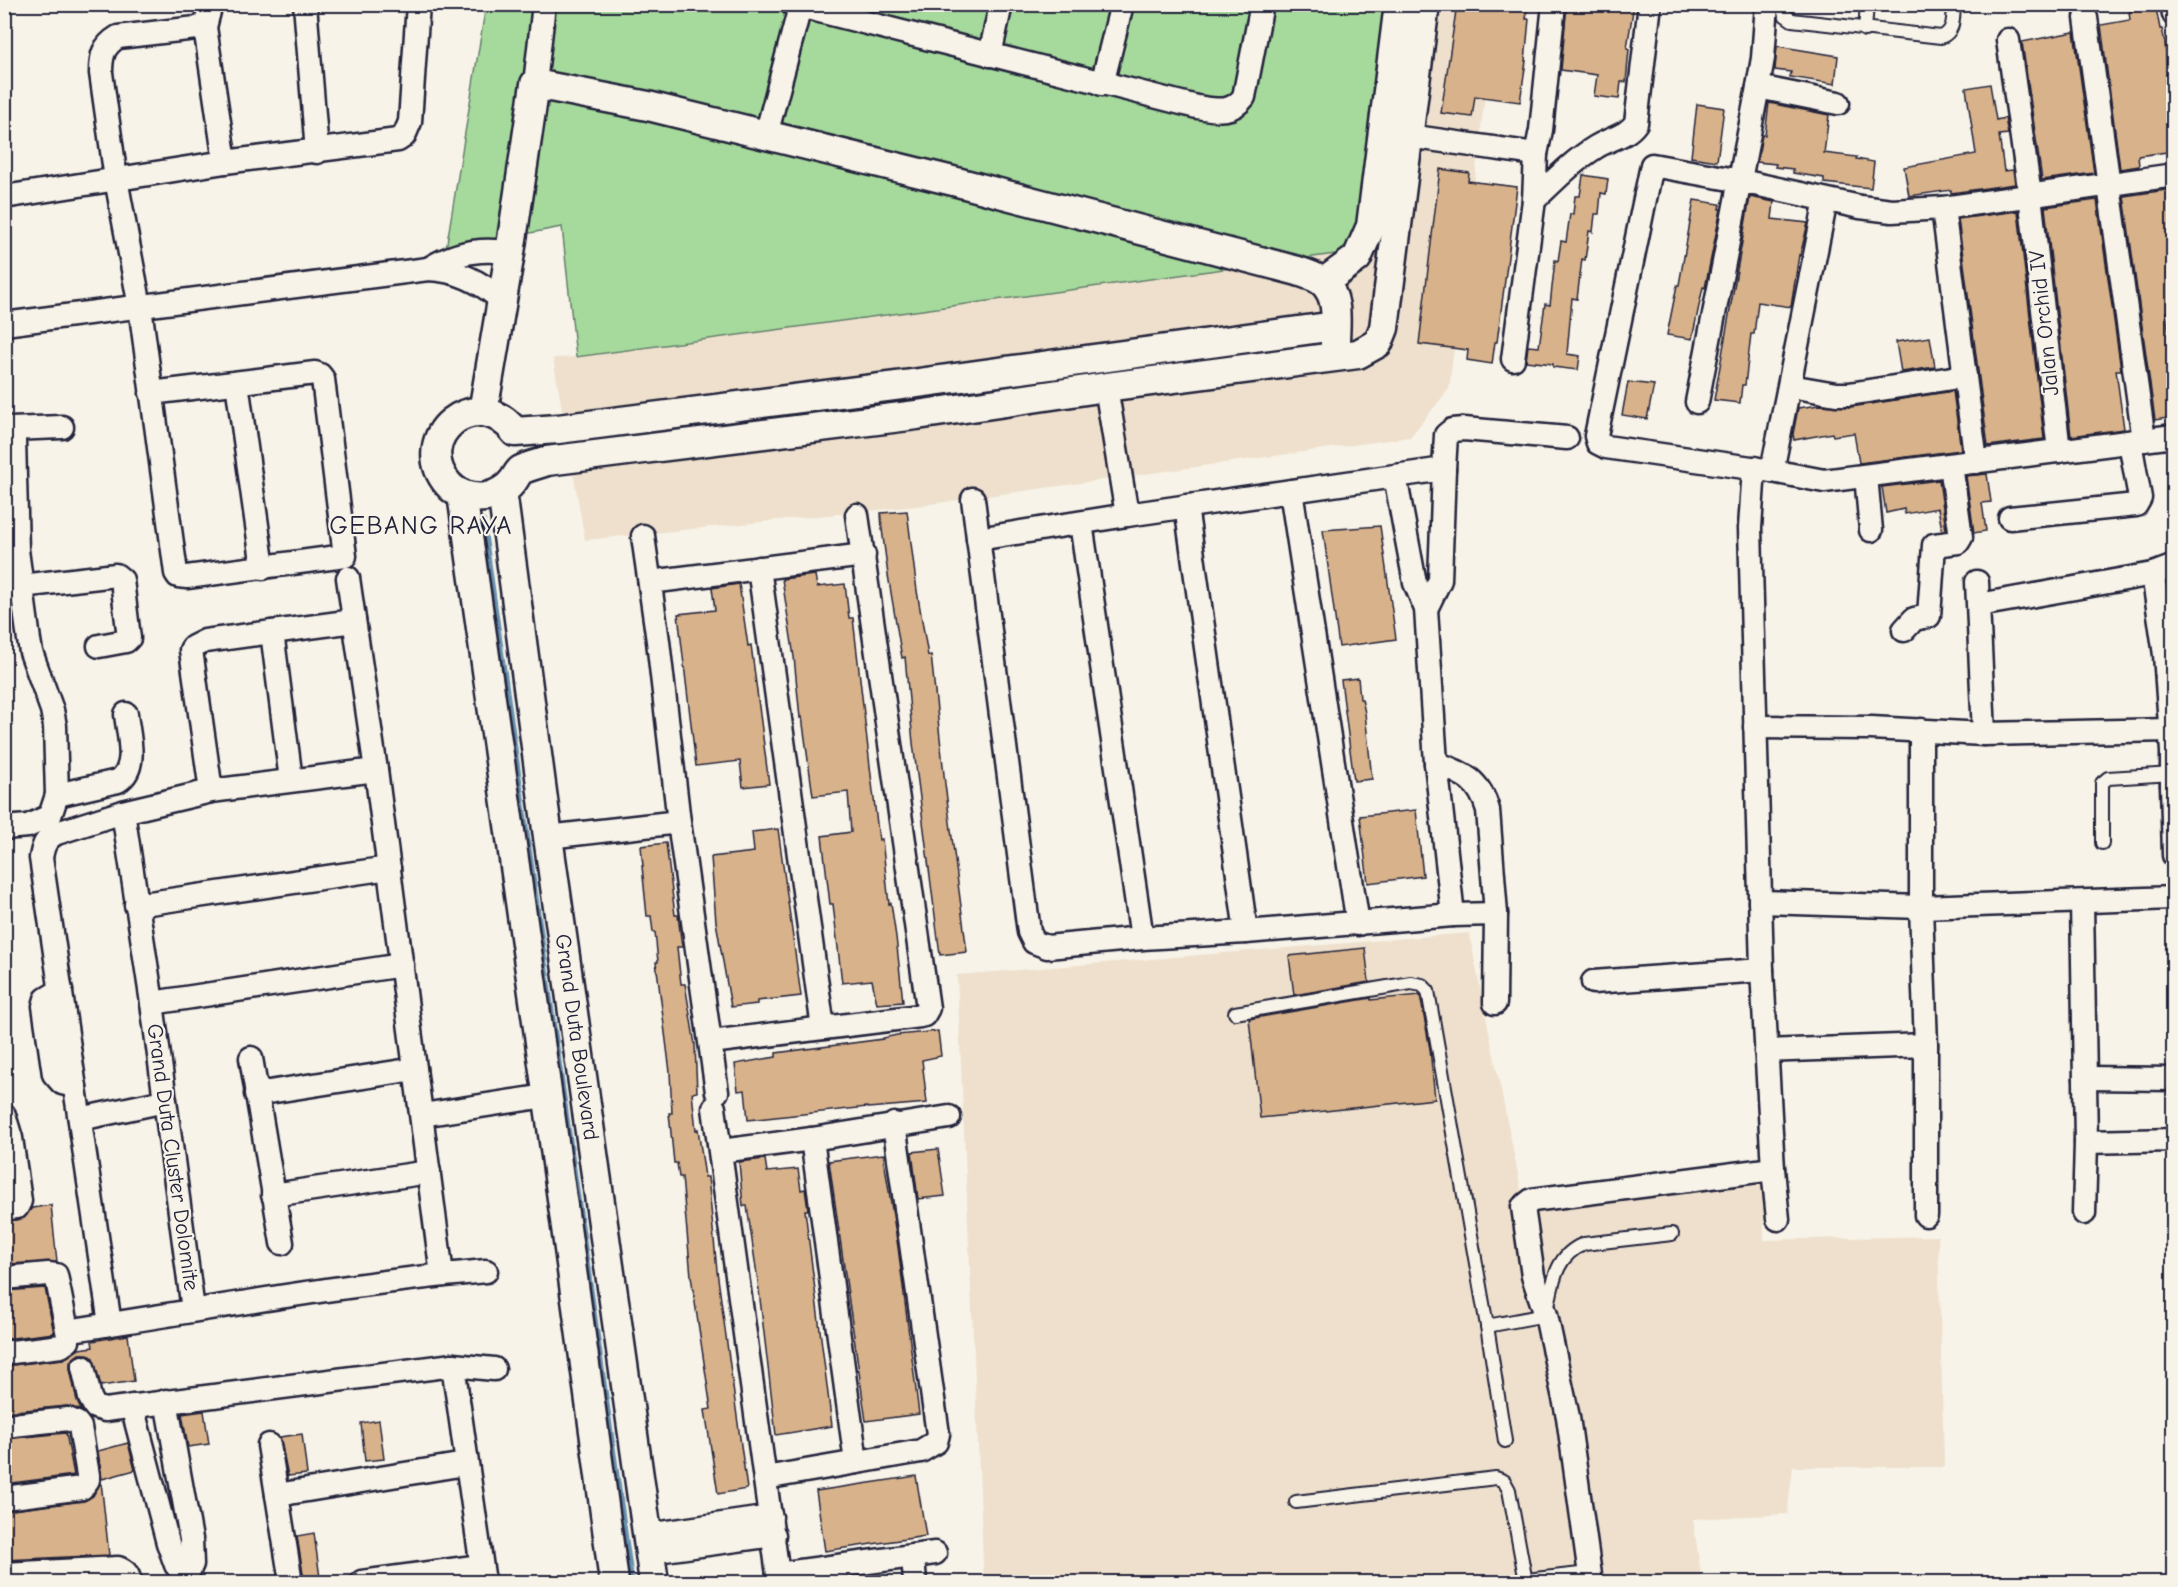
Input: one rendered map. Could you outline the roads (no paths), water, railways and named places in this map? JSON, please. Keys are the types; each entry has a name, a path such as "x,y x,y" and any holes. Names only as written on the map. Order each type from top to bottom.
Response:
{"street":[{"path":"211,4 205,27 225,162"},
{"path":"304,4 317,152"},
{"path":"4,197 225,162 394,142 404,136 410,122 418,4"},
{"path":"483,412 510,253 535,84 544,4"},
{"path":"990,55 1001,4"},
{"path":"1102,84 1122,4"},
{"path":"766,135 796,6 877,15 990,55 1197,107 1221,110 1237,106 1245,96 1262,4"},
{"path":"1324,282 1357,258 1371,226 1399,4"},
{"path":"1335,326 914,400 548,461 510,481 489,497 475,498 452,488 438,468 436,455 442,432 450,422 466,414 483,412 502,418 516,432 914,400 1106,387 1358,354 1378,343 1384,328 1425,4"},
{"path":"1514,360 1534,200 1536,154 1541,130 1554,4"},
{"path":"1534,200 1568,168 1596,147 1630,131 1636,123 1650,4"},
{"path":"1697,402 1758,87 1763,58 1767,4"},
{"path":"2172,4 2174,14"},
{"path":"2010,518 2136,505 2139,498 2137,441 2110,184 2086,18"},
{"path":"151,393 315,372 323,379 345,556 187,577 178,576 176,573 151,393 140,307 116,180 101,73 101,56 107,44 118,37 205,27"},
{"name":"Jalan Orchid IV","path":"2008,40 2030,195 2059,451"},
{"path":"535,84 648,106 1298,271 1324,282 1332,296 1335,304 1335,357"},
{"path":"1758,87 1838,103"},
{"path":"1408,136 1536,154"},
{"path":"2174,175 1943,208 1877,210 1652,165 1596,436 1598,443 1606,447 1815,480 1866,476 2174,436"},
{"path":"1778,1219 1762,970 1750,528 1763,470 1790,386 1826,200"},
{"path":"1943,208 1976,462"},
{"path":"428,269 441,261 464,253 487,250 510,253"},
{"path":"4,324 428,269 448,271 468,277 486,287 502,301"},
{"path":"1790,386 1836,394 1850,394 1965,376"},
{"path":"237,383 262,568"},
{"path":"1106,387 1127,515"},
{"path":"7,427 62,427"},
{"path":"4,828 28,826 50,816 57,795 56,726 31,652 17,550 14,439 7,427"},
{"path":"1426,609 1440,580 1446,435 1452,430 1567,438"},
{"path":"1904,630 1914,619 1929,616 1934,545 1958,542 1961,537 1951,465"},
{"path":"978,539 1444,469"},
{"path":"1395,476 1415,583 1426,609 1436,763 1453,915"},
{"path":"1866,476 1871,530"},
{"name":"Grand Duta Boulevard","path":"510,481 596,1306 614,1582"},
{"path":"1291,491 1358,924"},
{"name":"Grand Duta Boulevard","path":"462,494 546,1096 649,1543 654,1582"},
{"path":"973,499 1029,932 1034,942 1047,947 1453,915 1496,914"},
{"path":"1186,506 1246,932"},
{"path":"711,1042 920,1016 924,1015 928,1008 857,515"},
{"path":"1081,523 1143,938"},
{"path":"643,536 679,822 711,1042 721,1151 779,1578 884,1572 913,1556 936,1552"},
{"path":"650,582 864,555"},
{"path":"759,568 823,1028"},
{"path":"1979,606 2163,570 2169,654 2174,855"},
{"path":"21,586 119,576 122,580 129,638 126,641 99,646"},
{"path":"348,578 376,770 442,1275"},
{"path":"1977,582 1984,734"},
{"path":"211,791 191,650 195,644 354,621"},
{"path":"272,632 291,780"},
{"path":"57,795 118,781 124,777 128,772 130,760 126,714"},
{"path":"1755,727 1921,730 1984,734 2172,763"},
{"path":"1921,730 1921,907 1926,1045 1926,1215"},
{"path":"1436,763 1463,773 1476,784 1484,797 1488,810 1496,914 1495,1003"},
{"path":"110,1324 41,858 42,848 48,838 57,833 123,812 211,791 376,770"},
{"name":"Grand Duta Cluster Dolomite","path":"123,812 152,1004 193,1310"},
{"path":"548,837 679,822"},
{"path":"136,905 389,868"},
{"path":"1760,902 1921,907 2174,898"},
{"path":"2082,902 2086,1142 2084,1213"},
{"name":"Grand Duta Cluster Dolomite","path":"152,1004 402,965"},
{"path":"1593,982 1762,970"},
{"path":"1766,1051 1926,1045"},
{"path":"251,1058 282,1243"},
{"path":"256,1094 416,1069"},
{"path":"2085,1078 2174,1079"},
{"path":"422,1115 546,1096"},
{"path":"80,1119 165,1101"},
{"path":"4,1115 20,1201 17,1207 4,1209"},
{"path":"721,1151 949,1117"},
{"path":"765,1478 921,1451 930,1448 936,1442 938,1434 894,1124"},
{"path":"812,1139 856,1462"},
{"path":"2086,1142 2174,1140"},
{"path":"1590,1578 1568,1417 1546,1315 1529,1257 1523,1212 1527,1202 1773,1169"},
{"path":"273,1195 429,1172"},
{"name":"Grand Duta Cluster Dolomite","path":"79,1329 193,1310 442,1275 486,1271"},
{"path":"4,1278 56,1275 68,1335 68,1341 61,1346 4,1353"},
{"path":"362,1582 482,1574 453,1365"},
{"path":"83,1367 94,1407 105,1410 453,1365 494,1369"},
{"path":"166,1401 191,1539 192,1564 187,1580"},
{"path":"132,1406 168,1543 176,1565 187,1580"},
{"path":"4,1426 73,1420 80,1427 88,1480 82,1488 4,1498"},
{"path":"269,1445 291,1582"},
{"path":"277,1495 465,1464"},
{"path":"649,1543 772,1526"},
{"path":"913,1556 915,1582"},
{"path":"4,1574 124,1575"}],"lane":[{"path":"1781,4 1785,15 1792,20 1941,38 1952,27 1954,4"},
{"path":"1865,30 1867,4"},
{"path":"2102,843 2103,780 2172,763"},
{"path":"1235,1013 1411,983 1422,985 1428,991 1505,1441"},
{"path":"1487,1326 1546,1315 1558,1268 1564,1256 1574,1247 1672,1234"},
{"path":"1296,1502 1496,1478 1504,1481 1509,1490 1526,1581 1590,1578"}],"waterway":[{"path":"933,395 952,393"},
{"path":"796,413 897,401"},
{"path":"483,520 632,1582"}],"district":[{"name":"GEBANG RAYA","path":"421,526"}]}
